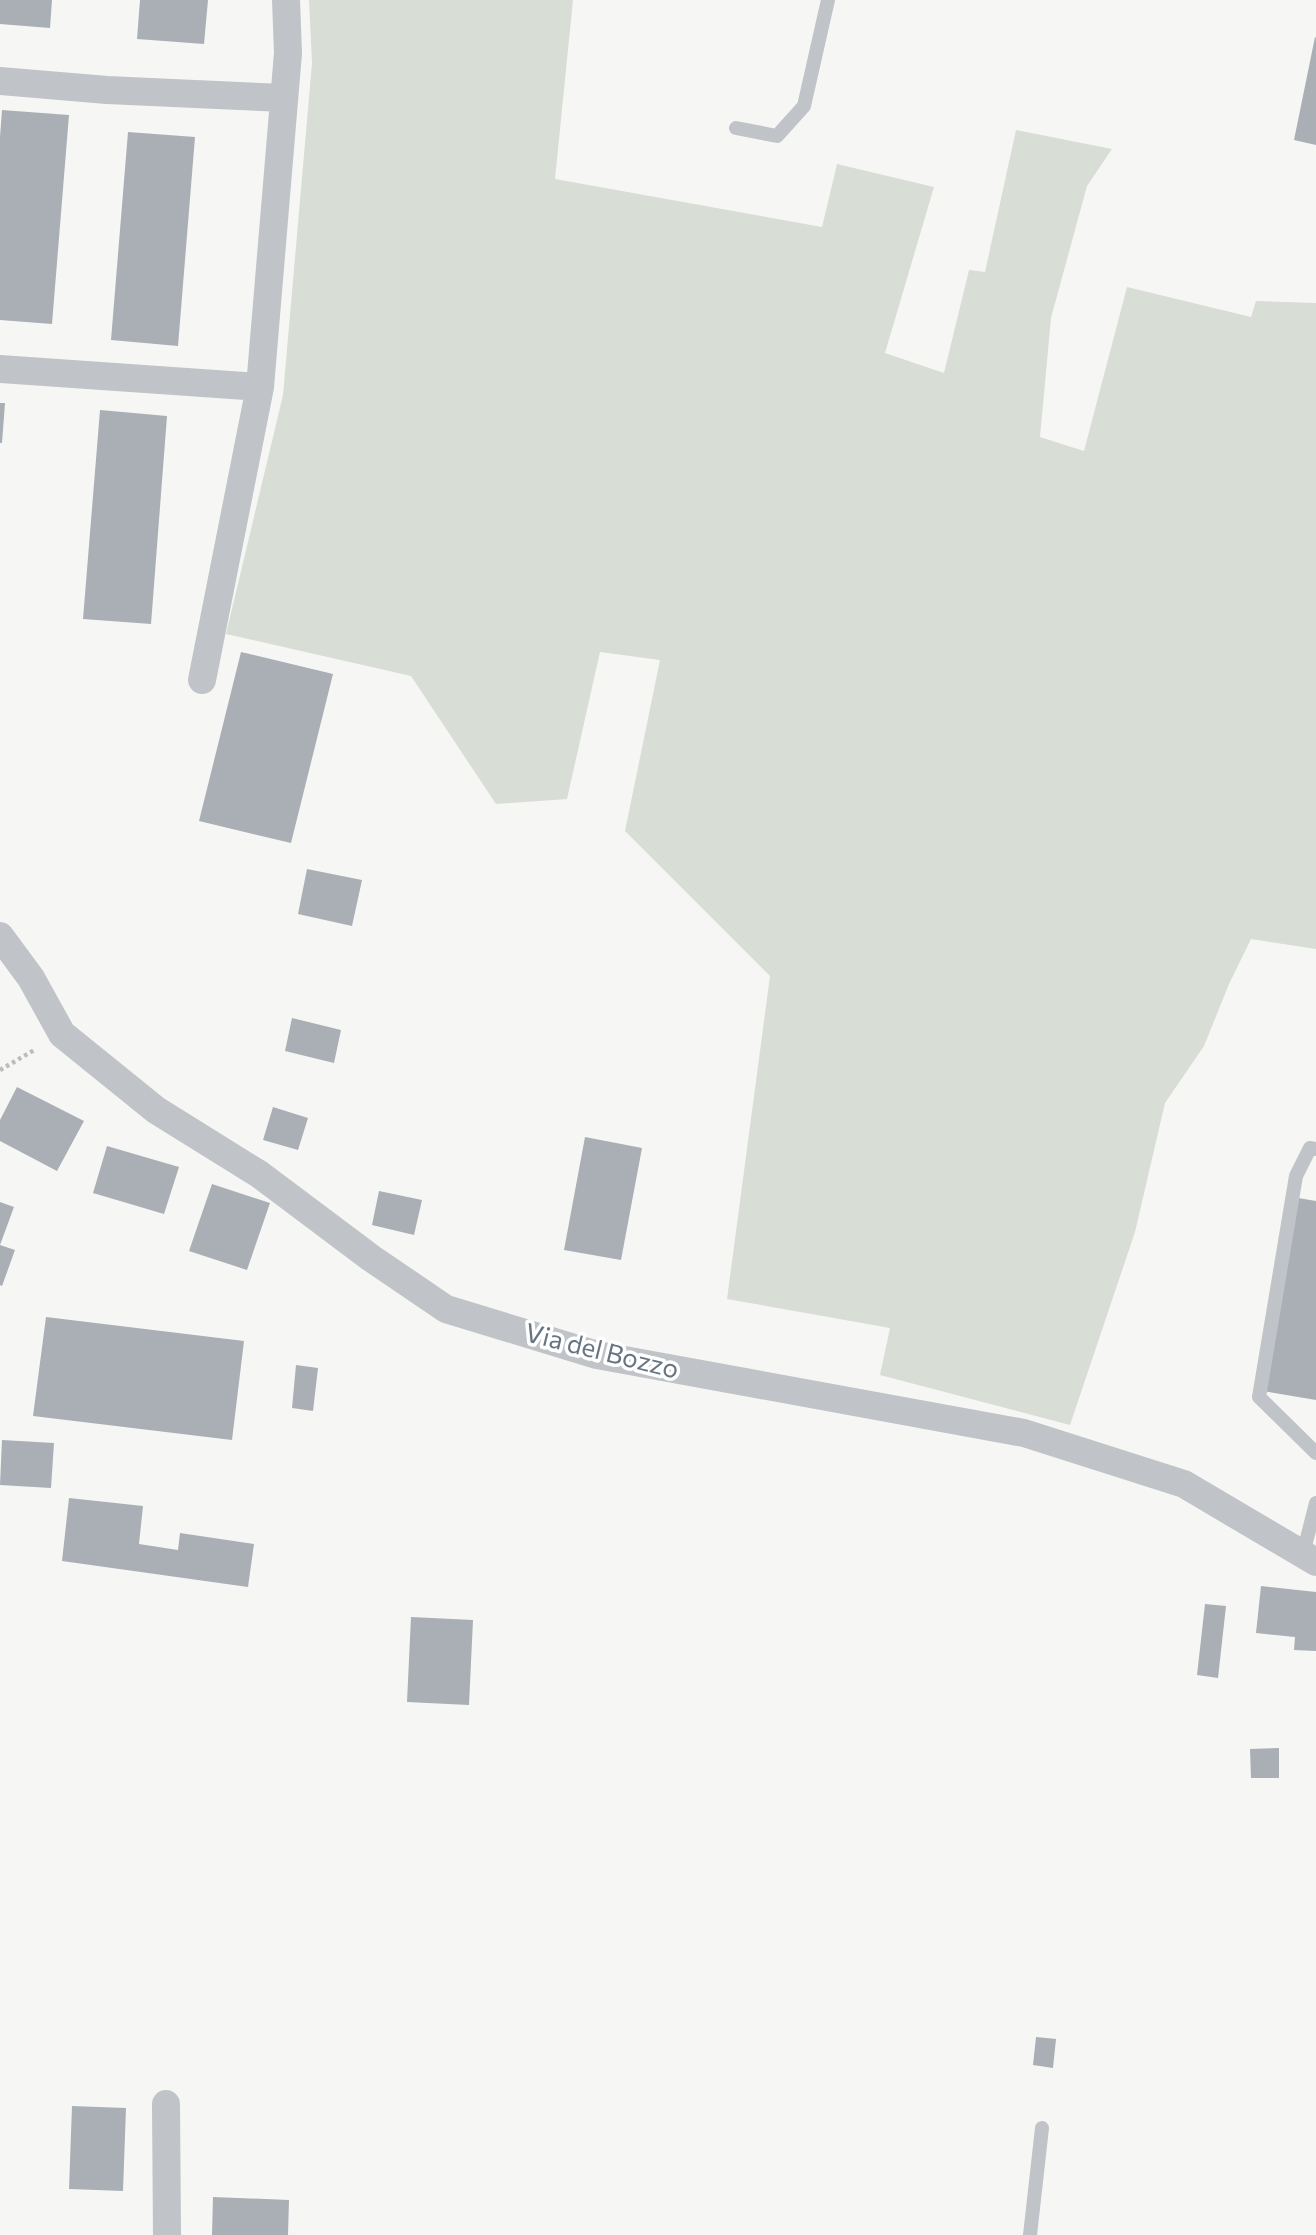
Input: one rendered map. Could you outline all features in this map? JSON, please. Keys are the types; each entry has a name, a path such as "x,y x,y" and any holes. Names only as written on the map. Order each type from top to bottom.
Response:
{"street":[{"path":"202,680 260,387 288,53 286,0"},
{"path":"0,81 107,90 284,98"},
{"path":"0,369 260,387"},
{"name":"Via del Bozzo","path":"0,936 31,978 62,1034 156,1110 259,1174 371,1258 446,1309 597,1356 1024,1433 1184,1484 1310,1558"},
{"path":"166,2104 167,2235"}],"lane":[{"path":"736,128 777,136 804,106 828,0"},
{"path":"1316,1149 1310,1149 1296,1176 1259,1397 1316,1453"},
{"path":"1310,1558 1316,1503"},
{"path":"1030,2235 1042,2128"}],"path":[{"path":"0,1070 62,1034"}],"shaded area":[{"path":"309,0 573,0 555,179 822,227 837,164 934,187 885,353 944,373 969,270 985,272 1016,130 1112,149 1087,186 1051,318 1040,437 1084,451 1127,287 1251,317 1256,301 1316,303 1316,949 1251,939 1204,1046 1165,1103 1135,1232 1070,1425 880,1375 890,1328 727,1299 770,976 625,831 660,660 600,652 567,799 496,804 411,676 226,634 283,395 312,63"}],"building":[{"path":"0,0 52,0 50,28 0,24"},
{"path":"140,0 208,0 204,44 137,39"},
{"path":"1316,38 1316,145 1294,140"},
{"path":"2,110 69,115 52,324 0,320"},
{"path":"128,132 195,137 178,346 111,340"},
{"path":"0,403 5,403 2,443 0,443"},
{"path":"100,410 167,416 151,624 83,619"},
{"path":"241,652 333,674 291,843 199,821"},
{"path":"307,869 362,880 352,926 298,914"},
{"path":"292,1018 341,1030 334,1063 285,1051"},
{"path":"17,1087 84,1121 57,1171 0,1141 0,1120"},
{"path":"273,1107 308,1118 298,1150 263,1140"},
{"path":"585,1137 642,1148 621,1260 564,1250"},
{"path":"107,1146 179,1167 164,1214 93,1193"},
{"path":"212,1184 270,1203 247,1270 189,1251"},
{"path":"379,1191 422,1200 414,1235 372,1225"},
{"path":"1298,1198 1316,1201 1316,1400 1263,1391"},
{"path":"0,1202 14,1207 0,1245"},
{"path":"0,1245 15,1250 2,1286 0,1285"},
{"path":"46,1317 244,1341 232,1440 33,1416"},
{"path":"296,1365 318,1368 313,1411 292,1408"},
{"path":"2,1440 54,1443 51,1488 0,1485"},
{"path":"69,1498 143,1506 139,1544 178,1550 180,1533 254,1544 248,1587 62,1561"},
{"path":"1261,1586 1316,1592 1316,1651 1294,1650 1295,1637 1256,1633"},
{"path":"1205,1604 1226,1606 1218,1678 1197,1675"},
{"path":"411,1617 473,1620 469,1705 407,1702"},
{"path":"1279,1748 1279,1778 1251,1778 1250,1749"},
{"path":"1036,2037 1056,2039 1053,2068 1033,2065"},
{"path":"72,2106 126,2108 123,2191 69,2189"},
{"path":"213,2197 289,2200 288,2235 212,2235"}]}
